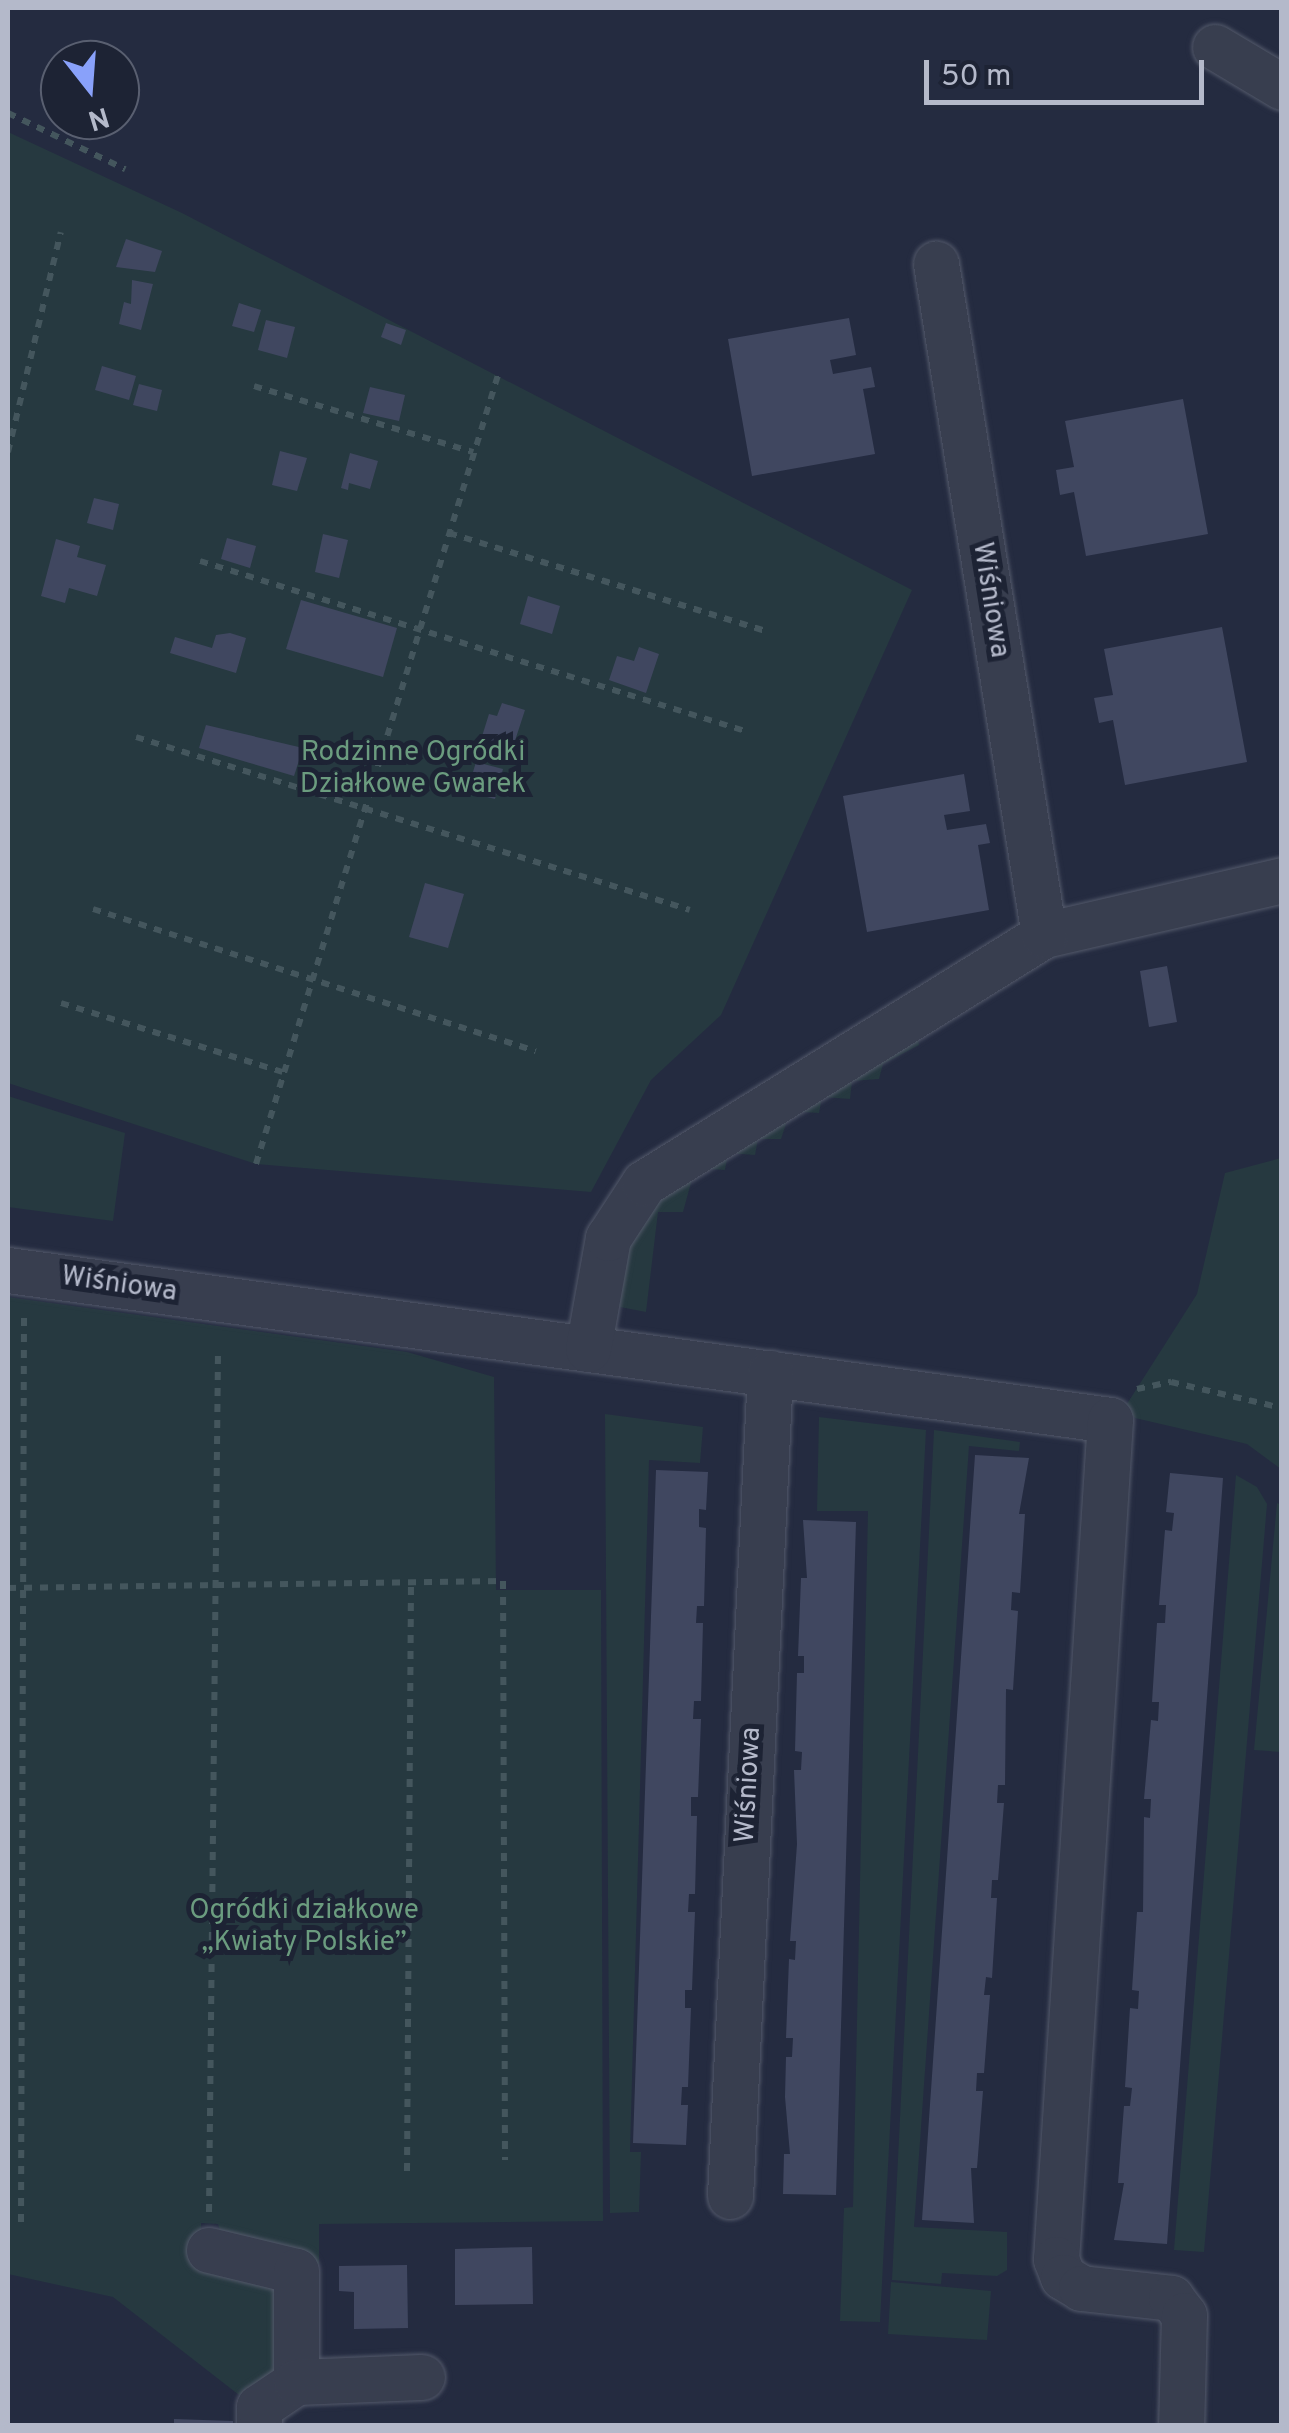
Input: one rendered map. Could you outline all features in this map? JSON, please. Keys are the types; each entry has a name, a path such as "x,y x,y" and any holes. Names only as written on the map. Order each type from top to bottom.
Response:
{"street":[{"path":"1215,47 1282,87"},
{"name":"Wiśniowa","path":"936,264 1044,936"},
{"path":"588,1348 608,1238 644,1183 1044,936 1282,880"},
{"name":"Wiśniowa","path":"8,1270 1110,1420"},
{"name":"Wiśniowa","path":"730,2196 770,1374"},
{"path":"1110,1420 1056,2259 1064,2277 1081,2288 1171,2298 1184,2315 1181,2426"},
{"path":"209,2250 296,2271 296,2382"},
{"path":"259,2426 259,2407 296,2382 422,2376"}],"path":[{"path":"8,113 125,169"},
{"path":"8,452 61,232"},
{"path":"256,1164 498,376"},
{"path":"254,386 473,452"},
{"path":"450,534 762,630"},
{"path":"200,562 745,731"},
{"path":"136,736 690,910"},
{"path":"93,909 536,1051"},
{"path":"61,1003 283,1072"},
{"path":"20,2222 24,1318"},
{"path":"209,2250 219,1586 218,1349"},
{"path":"1110,1420 1114,1394 1170,1382 1282,1408"},
{"path":"8,1588 503,1581 505,2160"},
{"path":"407,2171 412,1583"}],"green space":[{"name":"Rodzinne Ogródki Działkowe Gwarek","path":"8,132 182,213 912,590 721,1015 651,1080 591,1192 256,1164 8,1083"},
{"path":"917,1035 919,1045 883,1064 879,1079 852,1081 850,1099 822,1097 819,1113 803,1112 787,1121 781,1139 758,1139 755,1155 728,1153 725,1170 710,1169 692,1179 683,1212 658,1212 646,1312 615,1306 626,1241 641,1210 719,1154"},
{"path":"8,1096 125,1133 113,1221 8,1207"},
{"path":"1281,1158 1281,1469 1247,1444 1135,1418 1125,1407 1197,1294 1225,1173"},
{"name":"Ogródki działkowe „Kwiaty Polskie”","path":"8,1297 407,1352 494,1377 496,1590 601,1590 603,2221 319,2224 319,2264 224,2244 218,2224 201,2223 201,2256 281,2280 285,2365 239,2395 113,2297 8,2274"},
{"path":"605,1414 703,1427 700,1463 649,1460 630,2152 641,2152 639,2212 610,2213"},
{"path":"819,1417 926,1430 880,2322 840,2321 844,2208 853,2207 868,1511 817,1511"},
{"path":"934,1430 1020,1442 1019,1451 969,1446 914,2227 1007,2232 1007,2270 997,2276 942,2273 941,2284 892,2280"},
{"path":"1236,1475 1257,1487 1267,1504 1204,2252 1174,2250"},
{"path":"1277,1503 1282,1505 1281,1752 1254,1750"},
{"path":"891,2282 991,2291 987,2340 888,2334"}],"building":[{"path":"126,239 162,251 155,272 116,267"},
{"path":"132,280 153,284 141,330 119,324 124,302 131,304"},
{"path":"239,303 261,310 254,332 232,326"},
{"path":"849,318 856,355 830,360 833,374 871,367 875,387 863,389 875,454 752,476 728,339"},
{"path":"266,320 295,327 287,358 258,350"},
{"path":"386,323 406,330 401,345 381,337"},
{"path":"102,366 136,376 129,400 95,390"},
{"path":"139,384 162,390 157,411 133,405"},
{"path":"370,387 405,395 399,421 363,413"},
{"path":"1183,399 1208,534 1086,556 1074,492 1060,495 1056,470 1074,467 1065,421"},
{"path":"280,451 307,458 297,491 272,485"},
{"path":"350,453 378,461 370,489 349,483 348,490 341,488"},
{"path":"94,498 119,504 113,530 87,523"},
{"path":"323,534 348,540 339,578 315,572"},
{"path":"227,538 256,546 250,568 221,559"},
{"path":"56,539 80,546 77,557 106,565 97,596 69,588 65,603 41,596"},
{"path":"528,596 560,606 552,634 520,624"},
{"path":"301,600 397,628 383,677 286,649"},
{"path":"1222,627 1247,762 1125,785 1113,720 1099,723 1094,698 1113,695 1104,649"},
{"path":"230,633 246,638 236,673 170,653 175,637 212,648 216,635"},
{"path":"639,647 659,654 646,693 609,680 617,656 634,661"},
{"path":"502,703 525,710 510,756 479,746 489,714 497,716"},
{"path":"206,725 303,748 294,776 199,748"},
{"path":"476,762 503,769 495,799 467,792"},
{"path":"964,774 970,811 944,815 947,830 986,824 990,843 978,845 989,910 867,932 843,796"},
{"path":"425,883 464,894 448,948 409,937"},
{"path":"1167,966 1177,1022 1149,1027 1140,971"},
{"path":"975,1455 1029,1458 1019,1514 1025,1514 1020,1593 1012,1592 1011,1610 1018,1611 1013,1690 1006,1689 1005,1785 998,1785 997,1803 1004,1803 998,1880 992,1880 991,1898 997,1898 992,1978 986,1977 984,1995 990,1995 984,2073 977,2073 976,2091 983,2091 977,2168 971,2168 974,2223 922,2220"},
{"path":"656,1470 708,1472 706,1510 699,1509 699,1527 706,1528 704,1606 697,1606 696,1623 703,1623 701,1701 694,1701 693,1719 701,1719 698,1797 691,1797 691,1816 697,1816 695,1894 689,1894 688,1912 695,1912 692,1990 685,1990 685,2008 691,2008 688,2087 682,2087 681,2105 688,2105 686,2145 633,2143"},
{"path":"1170,1473 1223,1478 1167,2244 1114,2240 1124,2183 1118,2183 1124,2106 1130,2106 1132,2088 1125,2087 1130,2008 1138,2009 1139,1991 1132,1990 1137,1912 1143,1912 1144,1817 1150,1818 1151,1799 1144,1799 1151,1720 1158,1721 1159,1702 1152,1702 1157,1623 1165,1623 1166,1605 1159,1605 1165,1530 1172,1531 1174,1513 1166,1512"},
{"path":"803,1520 856,1522 836,2195 783,2194 784,2154 790,2154 786,2057 792,2057 793,2038 786,2038 789,1959 795,1960 796,1941 790,1941 797,1844 794,1770 801,1770 802,1752 795,1751 797,1673 804,1673 804,1656 798,1656 801,1578 807,1578"},
{"path":"532,2247 533,2304 455,2305 455,2249"},
{"path":"407,2265 408,2328 354,2329 354,2292 339,2291 339,2266"},
{"path":"174,2419 233,2421 233,2426 174,2426"}]}
